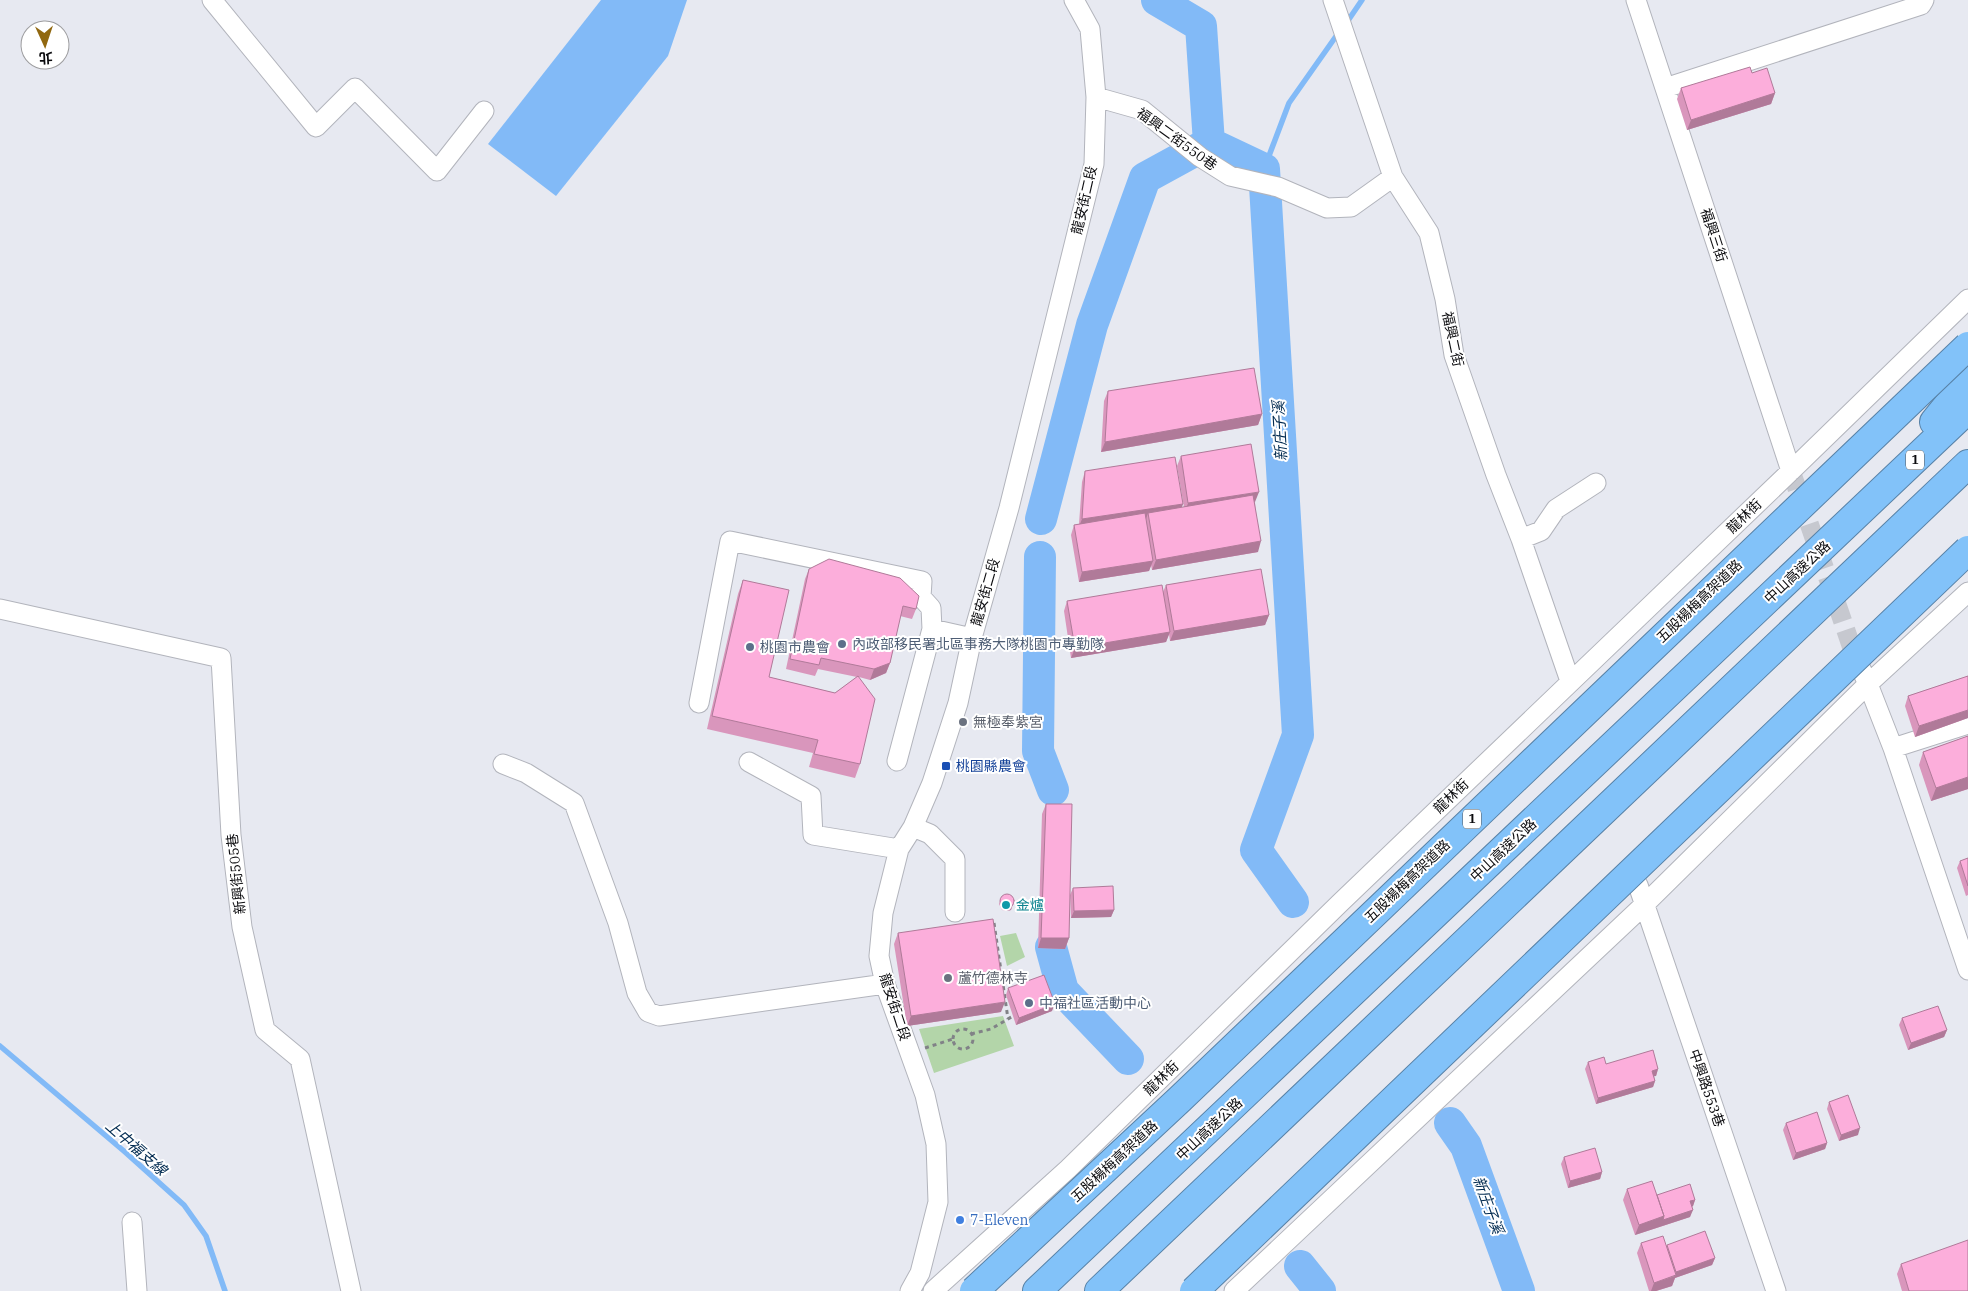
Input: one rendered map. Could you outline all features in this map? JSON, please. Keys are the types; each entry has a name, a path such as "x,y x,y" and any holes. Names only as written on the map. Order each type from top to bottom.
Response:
{"highway":[{"name":"五股楊梅高架道路","path":"974,1291 1180,1099 1968,346"},
{"path":"1862,511 1968,380"},
{"name":"中山高速公路","path":"1037,1291 1968,409"},
{"path":"1099,1291 1968,464"},
{"path":"1891,537 1968,483"},
{"path":"1194,1291 1968,550"}],"street":[{"path":"212,0 316,127 355,88 437,171 484,111"},
{"name":"龍安街二段","path":"910,1291 920,1273 938,1202 936,1144 925,1095 885,984 880,956 883,914 899,849 913,827 932,783 955,712 972,638 1009,508 1094,164 1096,97 1090,29 1074,0"},
{"name":"福興三街","path":"1636,0 1792,471"},
{"path":"1665,88 1921,5 1924,0"},
{"name":"福興二街","path":"1336,8 1393,177 1429,233 1454,355 1570,681"},
{"name":"福興二街550巷","path":"1096,97 1142,110 1200,157 1230,176 1278,187 1327,208 1351,207 1393,177"},
{"name":"龍林街","path":"933,1291 1068,1169 1287,954 1570,681 1792,471 1968,299"},
{"path":"1521,539 1542,531 1556,509 1596,483"},
{"path":"699,702 730,541 922,581 921,597 930,608 932,629 897,761"},
{"path":"1234,1291 1645,904 1868,684 1968,592"},
{"name":"新興街505巷","path":"0,609 221,658 231,835 242,927 265,1030 300,1059 351,1291"},
{"path":"932,629 972,638"},
{"path":"1854,654 1893,748 1968,970"},
{"path":"1893,748 1968,724"},
{"path":"749,762 811,796 813,835 899,849"},
{"path":"503,764 526,773 574,803 618,923 637,994 648,1012 659,1016 885,984"},
{"path":"913,827 930,834 955,859 955,912"},
{"name":"中興路553巷","path":"1638,885 1776,1291"},
{"path":"132,1222 137,1291"}],"path":[{"path":"994,924 1008,1019"},
{"path":"971,1034 991,1029 1013,1016"},
{"path":"960,1030 966,1030 971,1034 972,1044 967,1048 957,1047 953,1039 955,1033 960,1030"},
{"path":"910,1053 953,1039"}],"green space":[{"path":"1016,933 1025,957 1007,966 1000,936"},
{"path":"1003,1016 1014,1046 934,1073 919,1029"}],"water":[{"path":"601,0 687,0 668,56 556,196 488,144"}],"building":[{"path":"1750,67 1752,73 1767,68 1775,93 1691,120 1681,88"},
{"path":"1254,368 1262,414 1105,442 1108,391"},
{"path":"1251,444 1259,492 1188,503 1181,456"},
{"path":"1175,457 1183,504 1082,519 1085,471"},
{"path":"1253,495 1261,541 1156,560 1148,513"},
{"path":"1145,513 1153,561 1082,572 1074,525"},
{"name":"內政部移民署北區事務大隊桃園市專勤隊","path":"829,559 900,578 919,596 916,609 903,606 890,663 874,669 821,658 819,665 790,659 809,569"},
{"path":"1261,569 1269,615 1174,631 1166,585"},
{"name":"桃園市農會","path":"743,580 789,590 769,677 835,693 858,676 875,699 860,764 814,754 818,740 712,716"},
{"path":"1162,585 1170,632 1075,648 1067,601"},
{"path":"1968,676 1968,710 1919,726 1908,696"},
{"path":"1968,736 1968,777 1936,788 1923,752"},
{"path":"1046,804 1072,804 1069,938 1041,938"},
{"path":"1968,858 1968,886 1960,861"},
{"path":"1113,886 1114,910 1074,911 1073,888"},
{"name":"金爐","path":"1007,894 1012,896 1014,901 1012,906 1007,908 1002,906 1000,901 1002,896"},
{"name":"蘆竹德林寺","path":"993,919 1005,1002 911,1016 898,933"},
{"name":"中福社區活動中心","path":"1044,975 1055,1004 1019,1018 1008,988"},
{"path":"1938,1006 1947,1030 1911,1043 1902,1018"},
{"path":"1653,1050 1658,1069 1652,1071 1655,1081 1598,1098 1588,1062 1604,1057 1606,1064"},
{"path":"1848,1095 1860,1128 1841,1135 1829,1102"},
{"path":"1817,1112 1827,1143 1796,1153 1786,1123"},
{"path":"1595,1148 1602,1172 1570,1181 1564,1157"},
{"path":"1652,1181 1664,1216 1639,1225 1627,1189"},
{"path":"1690,1184 1695,1200 1690,1201 1693,1210 1663,1220 1664,1216 1657,1195"},
{"path":"1705,1231 1715,1258 1676,1272 1667,1245"},
{"path":"1663,1236 1676,1275 1654,1283 1641,1243"},
{"path":"1968,1240 1968,1291 1909,1291 1901,1264"}],"waterway":[{"name":"新庄子溪","path":"1157,0 1201,26 1209,143 1264,169 1298,735 1256,850 1293,902"},
{"path":"1345,25 1362,0"},
{"path":"1264,169 1289,103 1339,32"},
{"path":"1041,519 1092,325 1145,178 1209,143"},
{"path":"1040,557 1038,751 1053,790"},
{"path":"1051,947 1063,991 1128,1059"},
{"name":"上中福支線","path":"0,1046 125,1152 184,1205 206,1236 225,1291"},
{"name":"新庄子溪","path":"1450,1123 1466,1146 1519,1291"},
{"path":"1300,1266 1320,1291"}],"tunnel":[{"path":"1791,471 1854,654"}],"place":[{"name":"內政部移民署北區事務大隊桃園市專勤隊","path":"842,644"},
{"name":"桃園市農會","path":"750,647"},
{"name":"無極奉紫宮","path":"963,722"},
{"name":"桃園縣農會","path":"946,766"},
{"name":"金爐","path":"1006,905"},
{"name":"蘆竹德林寺","path":"948,978"},
{"name":"中福社區活動中心","path":"1029,1003"},
{"name":"7-Eleven","path":"960,1220"}]}
